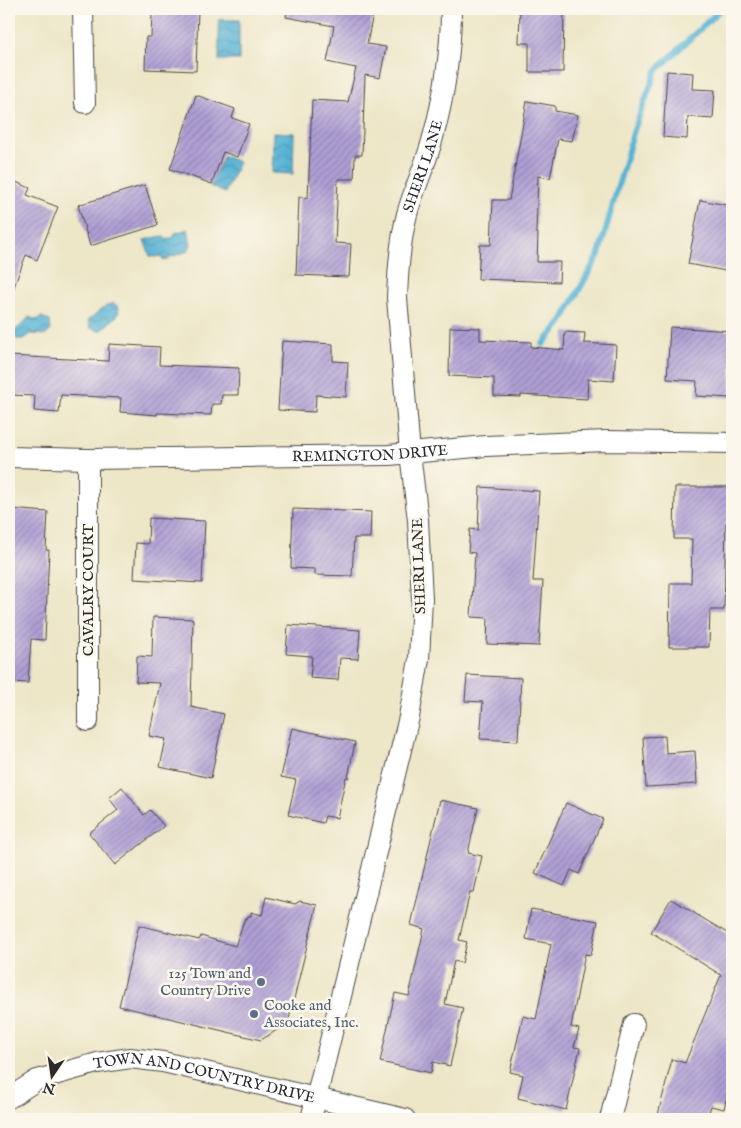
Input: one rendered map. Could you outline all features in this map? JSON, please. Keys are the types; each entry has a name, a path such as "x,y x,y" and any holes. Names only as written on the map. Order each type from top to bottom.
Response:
{"street":[{"path":"83,9 85,103"},
{"name":"SHERI LANE","path":"311,1119 409,717 418,659 422,599 418,520 410,453 397,298 398,269 407,216 432,143 443,94 449,57 451,9"},
{"name":"REMINGTON DRIVE","path":"9,458 88,459 389,455 486,446 606,441 732,443"},
{"name":"CAVALRY COURT","path":"88,459 88,721"},
{"path":"610,1119 634,1024"},
{"name":"TOWN AND COUNTRY DRIVE","path":"9,1098 37,1080 97,1063 130,1058 163,1062 405,1119"}],"water":[{"path":"219,20 239,20 239,60 219,60"},
{"path":"273,132 294,133 293,174 272,173"},
{"path":"224,156 239,162 225,193 210,186"},
{"path":"188,229 191,244 188,251 164,261 161,256 150,256 144,240 162,236 167,239 174,237 175,233"},
{"path":"113,303 119,307 118,315 100,331 90,328 88,320 102,308"},
{"path":"29,317 37,320 42,317 50,321 51,330 46,335 31,334 24,339 16,339 15,330"}],"building":[{"path":"157,9 198,9 196,71 145,69 146,37 151,37 152,14 157,14"},
{"path":"287,9 374,9 367,44 386,47 380,78 365,75 362,155 355,155 354,179 338,179 335,243 351,244 349,277 296,275 299,197 308,198 312,100 348,102 356,68 327,62 334,26 286,17"},
{"path":"520,9 564,9 563,72 529,72 529,43 519,43"},
{"path":"667,71 693,73 692,89 715,90 713,119 688,117 687,139 663,137"},
{"path":"196,95 235,109 232,118 249,124 237,157 223,152 212,184 170,169"},
{"path":"527,101 555,106 555,111 578,115 572,141 558,139 550,178 538,176 537,262 560,262 559,282 478,279 480,245 491,245 493,200 509,200"},
{"path":"9,179 30,188 27,195 58,207 37,260 26,255 10,297"},
{"path":"145,185 158,225 90,246 78,205"},
{"path":"700,200 732,206 732,240 726,271 688,264"},
{"path":"450,327 480,328 480,340 531,342 531,347 564,350 565,332 585,333 584,343 616,345 614,381 588,379 587,399 521,395 521,397 494,396 494,378 449,376"},
{"path":"670,327 732,331 731,398 696,396 697,381 667,379"},
{"path":"282,341 333,344 333,361 348,362 346,397 316,395 315,412 278,410"},
{"path":"109,344 160,347 159,365 239,368 238,395 222,395 221,404 212,404 211,415 157,413 157,415 120,412 121,398 61,395 59,413 34,411 35,396 9,395 9,356 108,361"},
{"path":"480,487 539,491 533,581 543,581 539,646 487,644 488,618 471,617 475,553 468,552 470,529 478,530"},
{"path":"675,487 732,487 732,523 726,523 724,610 710,610 709,647 669,647 670,583 691,583 692,539 674,539"},
{"path":"9,509 48,512 46,550 49,550 45,640 31,639 28,683 9,682"},
{"path":"293,509 371,512 370,538 354,538 352,576 315,575 315,569 291,568"},
{"path":"149,518 205,521 202,583 134,579 136,543 148,544"},
{"path":"153,617 193,619 191,707 224,714 211,778 160,767 166,739 149,736 160,683 136,682 137,656 152,657"},
{"path":"288,625 360,630 358,659 340,658 338,680 310,678 312,656 286,654"},
{"path":"467,675 521,678 518,741 480,739 483,702 465,701"},
{"path":"292,728 355,742 337,818 325,816 323,823 288,815 296,780 281,777"},
{"path":"665,736 666,753 695,751 697,784 646,787 643,737"},
{"path":"122,787 144,815 150,810 164,826 115,865 89,833 118,810 109,798"},
{"path":"440,800 478,808 468,853 482,856 474,892 470,892 459,940 467,942 462,963 454,961 445,1004 463,1008 450,1066 433,1062 431,1073 380,1062 395,993 409,996 424,929 411,925"},
{"path":"566,803 603,819 579,874 571,870 564,886 535,873"},
{"path":"266,897 295,904 300,901 317,905 288,1023 261,1040 119,1006 139,925 199,940 201,936 235,946 245,918 247,919 248,916 251,916 251,912 262,915"},
{"path":"671,899 732,936 732,1074 724,1109 711,1106 707,1119 657,1119 672,1059 685,1063 721,975 651,932"},
{"path":"531,909 598,921 591,955 585,954 571,1027 579,1029 574,1047 580,1048 566,1110 518,1098 523,1075 510,1072 523,1016 536,1019 551,944 526,939"}],"waterway":[{"path":"543,344 561,323 599,254 633,133 656,71 721,9"}],"place":[{"name":"125 Town and Country Drive","path":"261,982"},
{"name":"Cooke and Associates, Inc.","path":"254,1014"}]}
